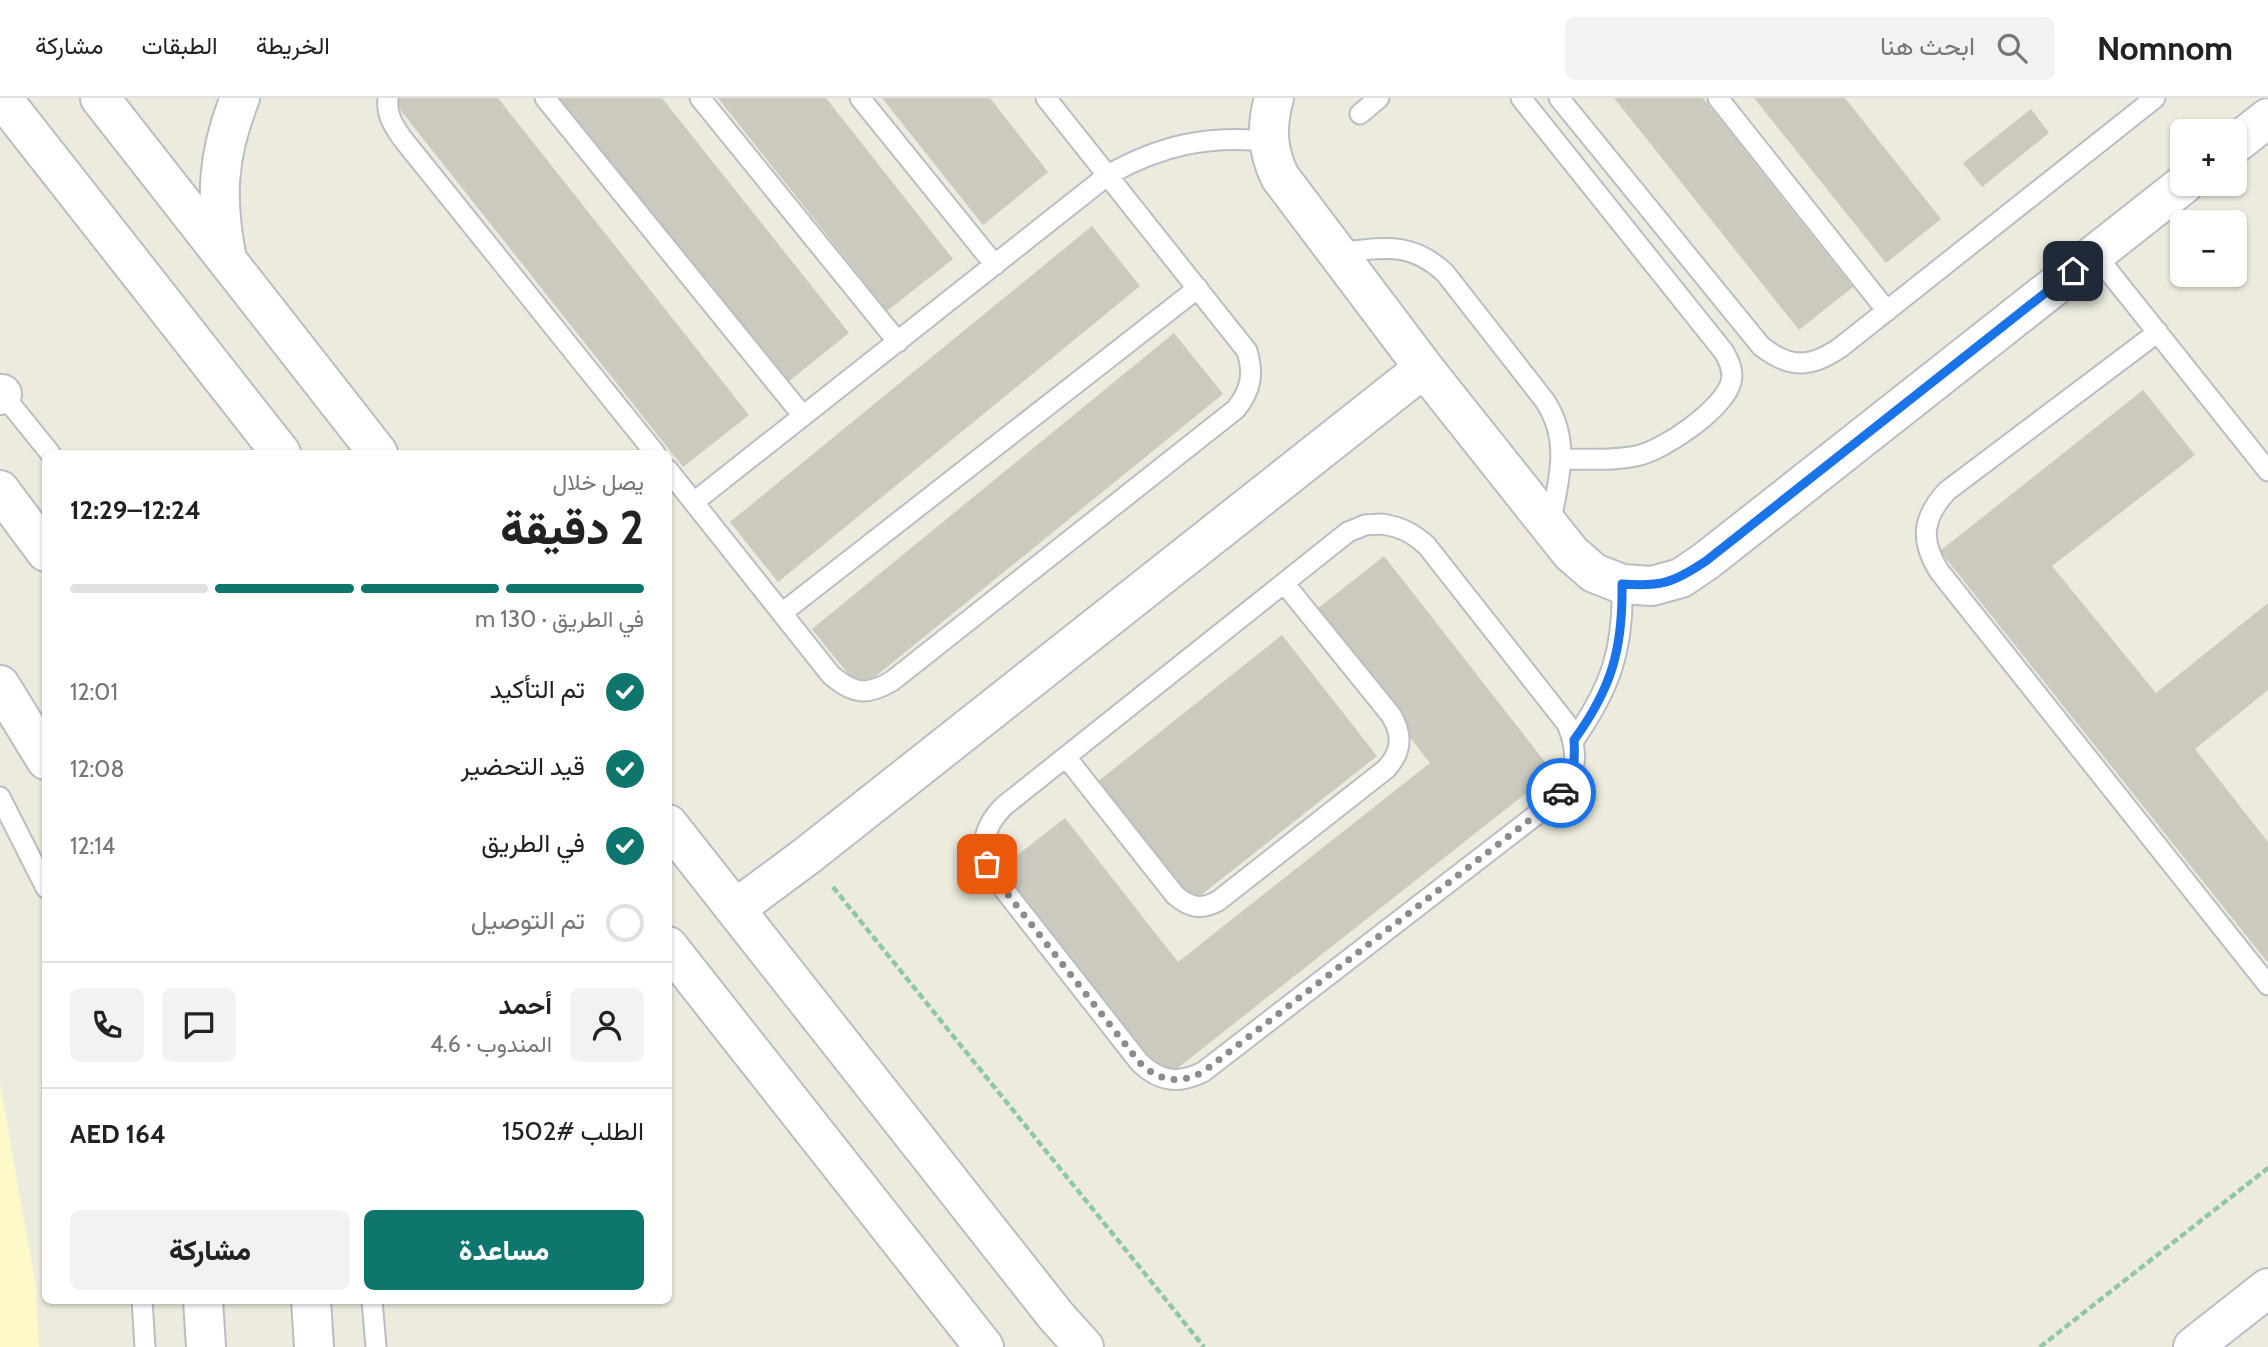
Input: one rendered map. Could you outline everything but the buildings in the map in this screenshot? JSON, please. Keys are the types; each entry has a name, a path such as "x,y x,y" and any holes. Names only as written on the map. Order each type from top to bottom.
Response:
{"street":[{"path":"2,98 279,450"},
{"path":"100,98 376,450"},
{"path":"228,261 221,227 218,191 230,122 240,98"},
{"path":"1274,98 1268,119 1268,141 1272,160 1280,177 1424,368 1550,527 1594,573 1622,584 1652,586 1681,578 1706,561 2170,195"},
{"path":"2247,135 2268,118"},
{"path":"735,909 808,855 1424,368"},
{"path":"0,490 42,547"},
{"path":"0,685 42,753"},
{"path":"672,829 1056,1316 1084,1347"},
{"path":"672,951 984,1347"},
{"path":"2193,1347 2268,1288"},
{"path":"203,1304 206,1347"},
{"path":"311,1304 314,1347"}],"lane":[{"path":"388,98 387,107 392,124 402,138 653,450"},
{"path":"545,98 803,416"},
{"path":"701,98 898,342"},
{"path":"860,98 995,265"},
{"path":"672,475 831,675 844,686 860,692 877,690 892,681 1241,403 1251,382 1247,351 1046,98"},
{"path":"1360,114 1379,98"},
{"path":"1521,98 1724,352 1732,379 1728,392 1719,403 1673,440 1657,449 1639,456 1622,458 1561,459"},
{"path":"1559,98 1761,346 1775,357 1792,363 1810,363 1827,357 2155,98"},
{"path":"1718,98 1887,310"},
{"path":"694,502 1108,176 1133,162 1185,144 1222,139 1268,141"},
{"path":"1336,253 1401,248 1433,261 1445,273 1549,407 1559,428 1561,459 1550,527"},
{"path":"2095,254 2268,471"},
{"path":"782,613 1198,288"},
{"path":"2158,332 1947,491 1929,515 1927,544 1939,571 2268,985"},
{"path":"1,393 48,450"},
{"path":"1365,525 1398,526 1414,534 1427,546 1567,724 1574,740 1573,774 1565,789 1553,802 1203,1072 1177,1081 1150,1073 1140,1063 995,878 987,864 985,840 993,818 1348,531 1365,525"},
{"path":"1066,757 1175,895 1196,908 1208,907 1218,901 1386,769 1399,749 1397,725 1284,583"},
{"path":"1574,740 1592,715 1606,688 1616,659 1622,584"},
{"path":"0,797 42,880"},
{"path":"142,1304 145,1347"},
{"path":"372,1304 376,1347"}],"path":[{"path":"808,855 1204,1347"},
{"path":"2039,1347 2268,1168"}],"sand":[{"path":"0,1084 36,1287 39,1347 0,1347"}],"way so far":[{"path":"987,864 995,878 1140,1063 1150,1073 1177,1081 1203,1072 1553,802 1561,793"}],"route":[{"path":"1561,793 1573,774 1574,740 1592,715 1606,688 1616,659 1623,609 1622,584 1652,586 1681,578 1706,561 2073,271"}]}
